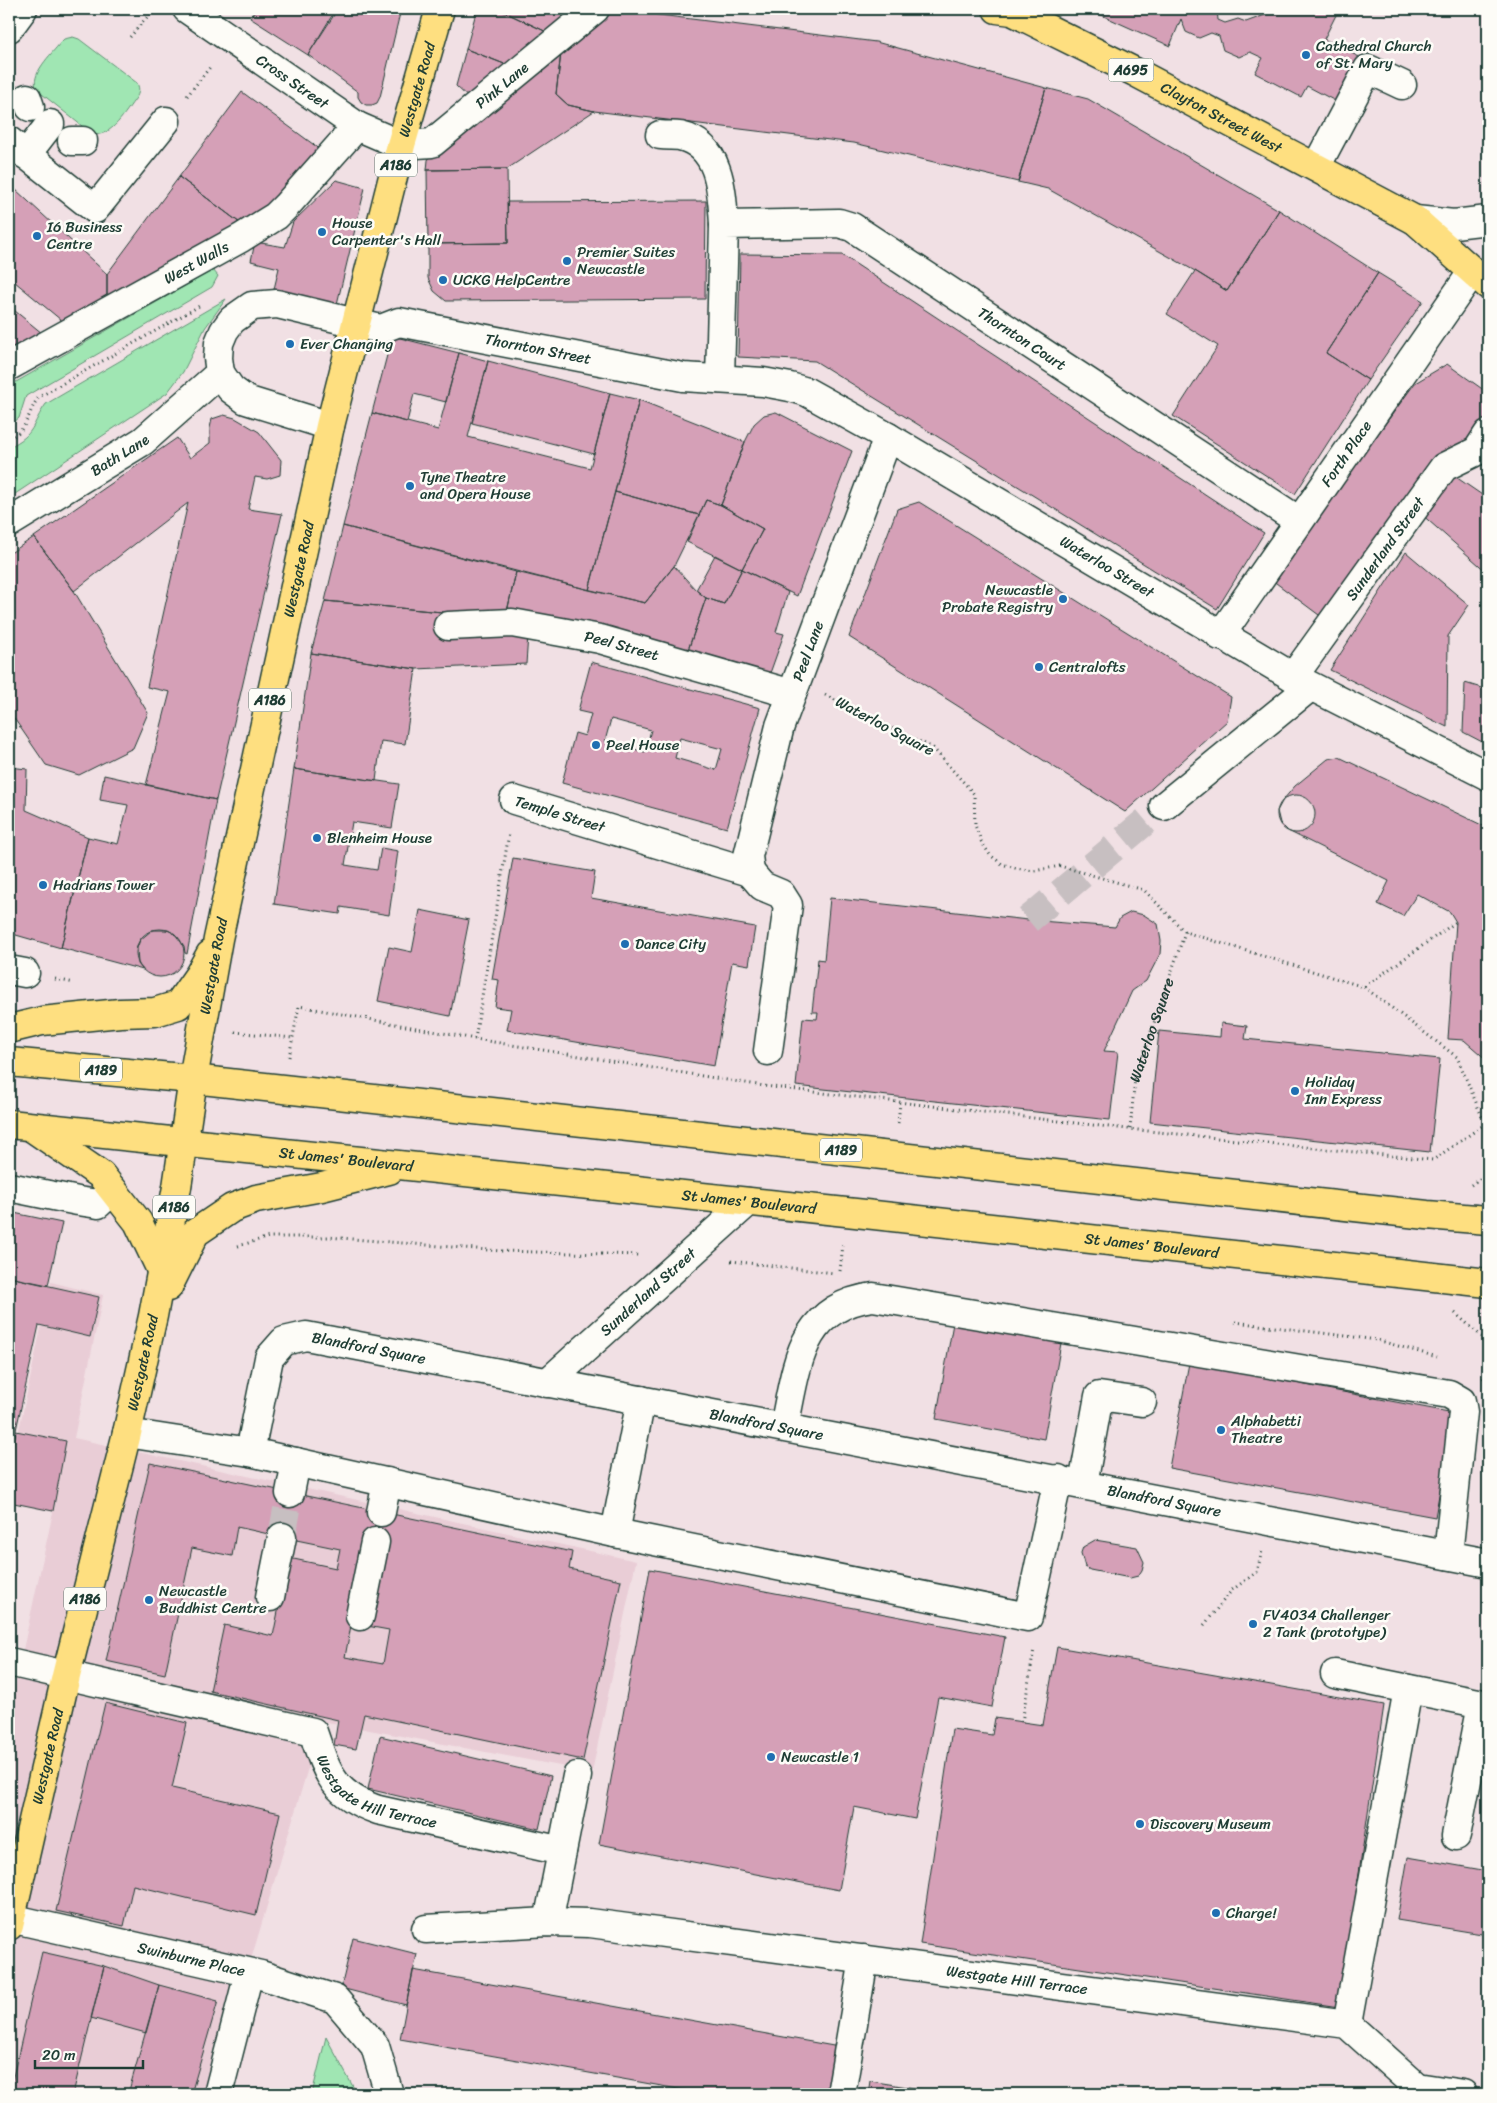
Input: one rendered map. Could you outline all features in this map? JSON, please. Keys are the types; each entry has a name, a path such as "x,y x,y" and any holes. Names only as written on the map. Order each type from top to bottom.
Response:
{"main road":[{"name":"Westgate Road","path":"10,1922 66,1676 127,1433 154,1316 218,939 330,426 401,145 440,9"},
{"name":"Clayton Street West","path":"1007,9 1135,72 1415,220 1481,278"},
{"path":"9,1029 42,1021 155,1012 178,1004 199,975 218,939"},
{"name":"A189","path":"9,1062 193,1079 1427,1215 1488,1220"},
{"path":"20,1125 101,1175 138,1222 162,1272"},
{"name":"St James' Boulevard","path":"20,1125 408,1165 1488,1283"},
{"path":"154,1316 195,1233 232,1208 256,1199 322,1187 408,1165"}],"street":[{"path":"9,28 23,9"},
{"name":"Cross Street","path":"187,9 357,126 401,145"},
{"name":"Pink Lane","path":"401,145 432,143 595,9"},
{"path":"1316,167 1368,69 1402,86"},
{"path":"35,110 17,148 95,209 166,120"},
{"name":"West Walls","path":"9,366 241,238 276,216 357,126"},
{"path":"660,135 681,136 694,143 708,153 718,171 724,224 720,379"},
{"name":"Clayton Street West","path":"1415,220 1454,224 1488,220"},
{"name":"Thornton Court","path":"724,224 825,222 839,223 852,227 1299,521"},
{"name":"Forth Place","path":"1220,636 1299,521 1481,278"},
{"path":"330,426 246,400 231,389 220,372 218,358 219,343 224,331 232,320 252,306 277,304 357,323"},
{"name":"Thornton Street","path":"357,323 381,329 399,322 683,377 720,379"},
{"name":"Bath Lane","path":"9,523 143,441 220,372"},
{"name":"Waterloo Street","path":"720,379 763,382 807,392 888,437 1220,636 1301,682 1488,776"},
{"name":"Sunderland Street","path":"1301,682 1444,466 1477,451 1488,434"},
{"name":"Peel Lane","path":"750,872 748,856 780,726 888,437"},
{"name":"Peel Street","path":"448,626 512,623 600,639 794,687"},
{"path":"1164,806 1301,682"},
{"name":"Temple Street","path":"514,800 750,872"},
{"path":"750,872 762,886 781,894 788,905 768,1051"},
{"path":"9,1187 78,1202 98,1204 113,1190"},
{"name":"Sunderland Street","path":"547,1382 748,1202"},
{"path":"784,1427 798,1362 808,1336 822,1318 845,1303 873,1297 1449,1394 1462,1401 1463,1412 1448,1555"},
{"name":"Blandford Square","path":"250,1452 269,1358 284,1341 306,1336 1488,1563"},
{"path":"127,1433 250,1452 615,1533 1028,1617 1099,1396 1142,1402"},
{"path":"615,1533 640,1400"},
{"path":"290,1493 296,1462"},
{"path":"381,1512 387,1482"},
{"path":"270,1597 282,1537"},
{"path":"360,1616 375,1542"},
{"path":"9,1662 66,1676"},
{"path":"1335,1674 1485,1704 1456,1836"},
{"name":"Westgate Hill Terrace","path":"66,1676 313,1732 323,1762 340,1790 358,1803 378,1810 562,1851"},
{"path":"1408,1689 1347,2024 1417,2087 1463,2094"},
{"path":"548,1922 577,1776"},
{"name":"Swinburne Place","path":"10,1922 249,1972 218,2094"},
{"name":"Westgate Hill Terrace","path":"426,1930 548,1922 590,1923 1347,2024"},
{"path":"841,2094 864,1959"},
{"path":"249,1972 335,1999 376,2046 389,2094"}],"path":[{"path":"130,37 154,9"},
{"path":"166,120 232,40"},
{"path":"9,438 14,437 27,422 39,397 203,304"},
{"name":"Waterloo Square","path":"794,687 933,748 974,794 975,825 981,841 990,855 1002,864 1034,871 1060,866 1144,890 1185,932 1364,987 1457,1057 1487,1125"},
{"name":"Temple Street","path":"475,1039 514,800"},
{"path":"1364,987 1456,922"},
{"name":"Waterloo Square","path":"1130,1129 1135,1079 1185,932"},
{"path":"17,971 82,985"},
{"path":"283,1089 300,1006 475,1039 764,1086 1130,1129 1433,1160 1487,1125"},
{"path":"1204,1625 1232,1590 1258,1572"},
{"path":"1022,1722 1034,1649 1028,1617"}],"shaded area":[{"path":"51,1282 103,1295 74,1438 636,1561 592,1772 322,1721 211,2094 9,2094 9,1714 53,1512 9,1502 9,1476"}],"green space":[{"path":"73,37 79,39 137,83 139,87 136,98 123,117 106,132 92,134 37,90 36,78 42,65 64,39"},
{"path":"213,270 218,276 212,287 26,396 19,418 9,426 9,386"},
{"path":"226,299 205,328 183,372 167,393 9,498 9,447 29,433 46,404"},
{"path":"326,2037 357,2094 312,2094"}],"building":[{"path":"256,9 325,9 334,15 308,55 250,18"},
{"path":"336,9 401,9 377,103 366,105 361,102 358,92 308,55"},
{"path":"477,9 498,9 551,34 512,67 466,49"},
{"path":"498,9 579,9 551,34"},
{"path":"611,9 876,42 1046,88 1018,182 854,143 594,111 568,105 556,94 562,45 593,19"},
{"name":"Cathedral Church of St. Mary","path":"1088,9 1217,9 1218,20 1225,23 1238,19 1246,22 1265,15 1268,9 1339,9 1324,39 1365,60 1341,104 1307,86 1301,97 1255,73 1263,58 1250,52 1239,57 1223,50 1219,36 1211,33 1199,38 1186,32 1181,19 1170,46"},
{"path":"562,45 556,94 568,105 594,111 507,169 427,170 428,160 433,149"},
{"path":"466,49 512,67 473,102 456,86"},
{"path":"1046,88 1088,99 1279,210 1227,291 1195,271 1048,189 1018,182"},
{"path":"242,92 321,150 279,202 244,226 179,177"},
{"path":"507,169 508,243 428,244 427,170"},
{"path":"179,177 244,226 107,302 107,274"},
{"name":"House Carpenter's Hall","path":"336,180 365,188 337,304 274,289 279,268 251,261 255,242 285,247 293,222"},
{"name":"I6 Business Centre","path":"15,189 107,274 107,302 67,325 9,277 9,198"},
{"name":"Premier Suites Newcastle","path":"706,201 705,299 446,301 434,291 428,278 428,244 508,243 507,202"},
{"path":"1279,210 1378,273 1326,353 1368,380 1295,494 1173,416 1218,346 1167,314 1195,271 1227,291"},
{"path":"740,254 842,255 1264,533 1217,609 815,361 738,357"},
{"path":"1378,273 1423,301 1368,380 1326,353"},
{"path":"9,306 48,338 9,360"},
{"path":"392,336 459,353 446,402 414,394 407,422 372,413"},
{"path":"459,353 488,361 468,437 590,468 610,393 639,400 589,590 343,526 372,413 438,430"},
{"path":"488,361 610,393 594,454 472,423"},
{"path":"1447,364 1488,393 1488,423 1323,618 1272,580 1415,383"},
{"path":"639,400 745,442 721,505 706,500 699,515 615,492"},
{"path":"776,412 852,451 797,596 742,569 763,529 721,505 745,442 754,424 764,415"},
{"path":"224,415 235,418 259,432 281,460 280,475 267,479 255,477 248,509 282,514 216,800 146,785 170,692 147,687 188,503 74,591 34,537 177,438 190,458 210,443 212,419"},
{"path":"1447,471 1488,499 1488,573 1420,513"},
{"path":"615,492 699,515 674,566 645,603 589,590"},
{"path":"706,500 721,505 763,529 742,569 687,542"},
{"name":"Centralofts","path":"919,502 1231,697 1227,721 1125,812 849,637 897,509"},
{"path":"343,526 516,572 506,616 325,601"},
{"path":"34,537 74,591 148,713 133,748 79,775 46,765 9,711 9,554"},
{"path":"1406,552 1469,605 1448,636 1447,727 1330,670"},
{"path":"715,555 742,569 724,604 706,598 696,590"},
{"path":"674,566 706,598 687,653 506,616 516,572 645,603"},
{"path":"742,569 788,592 776,632 784,634 769,676 687,653 706,598 724,604"},
{"path":"325,601 442,612 440,636 528,635 526,664 416,669 311,653"},
{"path":"311,653 416,669 405,744 381,741 376,781 294,769"},
{"name":"Peel House","path":"591,662 760,708 727,828 562,783 575,733 585,736 591,714 578,711","holes":["611,719 651,730 645,752 605,741","680,738 722,749 716,770 675,758"]},
{"path":"1465,683 1488,690 1488,745 1463,732"},
{"path":"1339,757 1488,828 1488,1061 1464,1040 1448,1039 1456,922 1450,912 1417,894 1403,916 1378,904 1389,881 1288,831 1280,823 1277,811 1283,800 1295,786 1328,759"},
{"name":"Hadrians Tower","path":"9,767 27,769 26,810 88,837 61,948 9,933"},
{"name":"Blenheim House","path":"294,769 399,784 392,828 352,822 345,865 377,870 381,848 398,851 389,915 341,907 340,914 274,904"},
{"path":"104,775 216,800 187,954 185,953 184,946 175,934 168,930 152,930 140,940 137,948 138,964 143,970 61,948 88,837 118,844 128,805 100,800"},
{"path":"1296,795 1310,800 1315,814 1310,828 1296,833 1282,828 1277,814 1282,800"},
{"name":"Dance City","path":"513,858 595,872 591,898 755,927 749,965 732,962 714,1066 507,1030 511,1009 495,1007 499,980 492,979"},
{"path":"830,898 1028,920 1115,927 1120,918 1131,912 1144,915 1158,924 1161,941 1160,954 1146,981 1132,991 1104,1051 1118,1052 1110,1120 796,1086 803,1018 817,1019 818,1012 812,1012 818,959 824,960"},
{"path":"420,910 469,920 450,1016 378,1001 389,947 412,952"},
{"path":"155,929 165,929 177,936 184,948 184,958 177,970 165,977 155,977 147,973 140,966 136,958 136,948 140,940 147,933"},
{"name":"Holiday Inn Express","path":"1221,1023 1247,1026 1245,1039 1440,1059 1430,1152 1150,1122 1159,1031 1220,1037"},
{"path":"9,1212 62,1223 48,1285 9,1277"},
{"path":"9,1277 99,1297 90,1337 39,1325 9,1462"},
{"path":"953,1323 1061,1343 1044,1439 936,1419"},
{"path":"1189,1363 1454,1413 1435,1517 1169,1468"},
{"path":"16,1431 66,1441 53,1511 9,1502 9,1462"},
{"path":"150,1463 572,1552 569,1569 621,1580 583,1760 364,1714 356,1749 334,1745 338,1720 210,1691 224,1625 273,1636 289,1558 336,1568 340,1549 237,1527 232,1556 192,1548 165,1674 106,1661","holes":["367,1541 367,1626 389,1630 383,1664 345,1657"]},
{"path":"1095,1540 1137,1547 1144,1562 1138,1576 1130,1578 1090,1570 1085,1567 1081,1553 1083,1547"},
{"name":"Newcastle 1","path":"650,1569 1005,1637 992,1707 938,1697 915,1819 854,1807 839,1890 599,1844"},
{"path":"1057,1647 1384,1705 1339,2007 920,1944 952,1729 992,1735 995,1718 1043,1725"},
{"path":"105,1703 187,1723 172,1788 280,1813 256,1915 133,1885 124,1926 56,1911"},
{"path":"380,1736 551,1776 539,1829 368,1789"},
{"path":"1408,1857 1488,1871 1488,1935 1397,1920"},
{"path":"353,1938 417,1954 406,2005 341,1988"},
{"path":"42,1952 104,1966 73,2094 9,2094"},
{"path":"104,1966 159,1985 146,2033 91,2018"},
{"path":"413,1970 839,2047 830,2094 706,2094 400,2039"},
{"path":"159,1985 218,2001 191,2094 128,2094"},
{"path":"870,2081 952,2094 868,2094"}],"tunnel":[{"path":"1028,920 1164,806"},
{"path":"282,1537 290,1493"}],"place":[{"name":"Cathedral Church of St. Mary","path":"1306,55"},
{"name":"House Carpenter's Hall","path":"322,232"},
{"name":"I6 Business Centre","path":"37,236"},
{"name":"Premier Suites Newcastle","path":"567,261"},
{"name":"UCKG HelpCentre","path":"443,280"},
{"name":"Ever Changing","path":"290,344"},
{"name":"Tyne Theatre and Opera House","path":"410,486"},
{"name":"Newcastle Probate Registry","path":"1063,599"},
{"name":"Centralofts","path":"1039,667"},
{"name":"Peel House","path":"596,745"},
{"name":"Blenheim House","path":"317,838"},
{"name":"Hadrians Tower","path":"43,885"},
{"name":"Dance City","path":"625,944"},
{"name":"Holiday Inn Express","path":"1295,1091"},
{"name":"Alphabetti Theatre","path":"1221,1430"},
{"name":"Newcastle Buddhist Centre","path":"149,1600"},
{"name":"FV4034 Challenger 2 Tank (prototype)","path":"1253,1624"},
{"name":"Newcastle 1","path":"771,1757"},
{"name":"Discovery Museum","path":"1140,1824"},
{"name":"Charge!","path":"1216,1913"}]}
